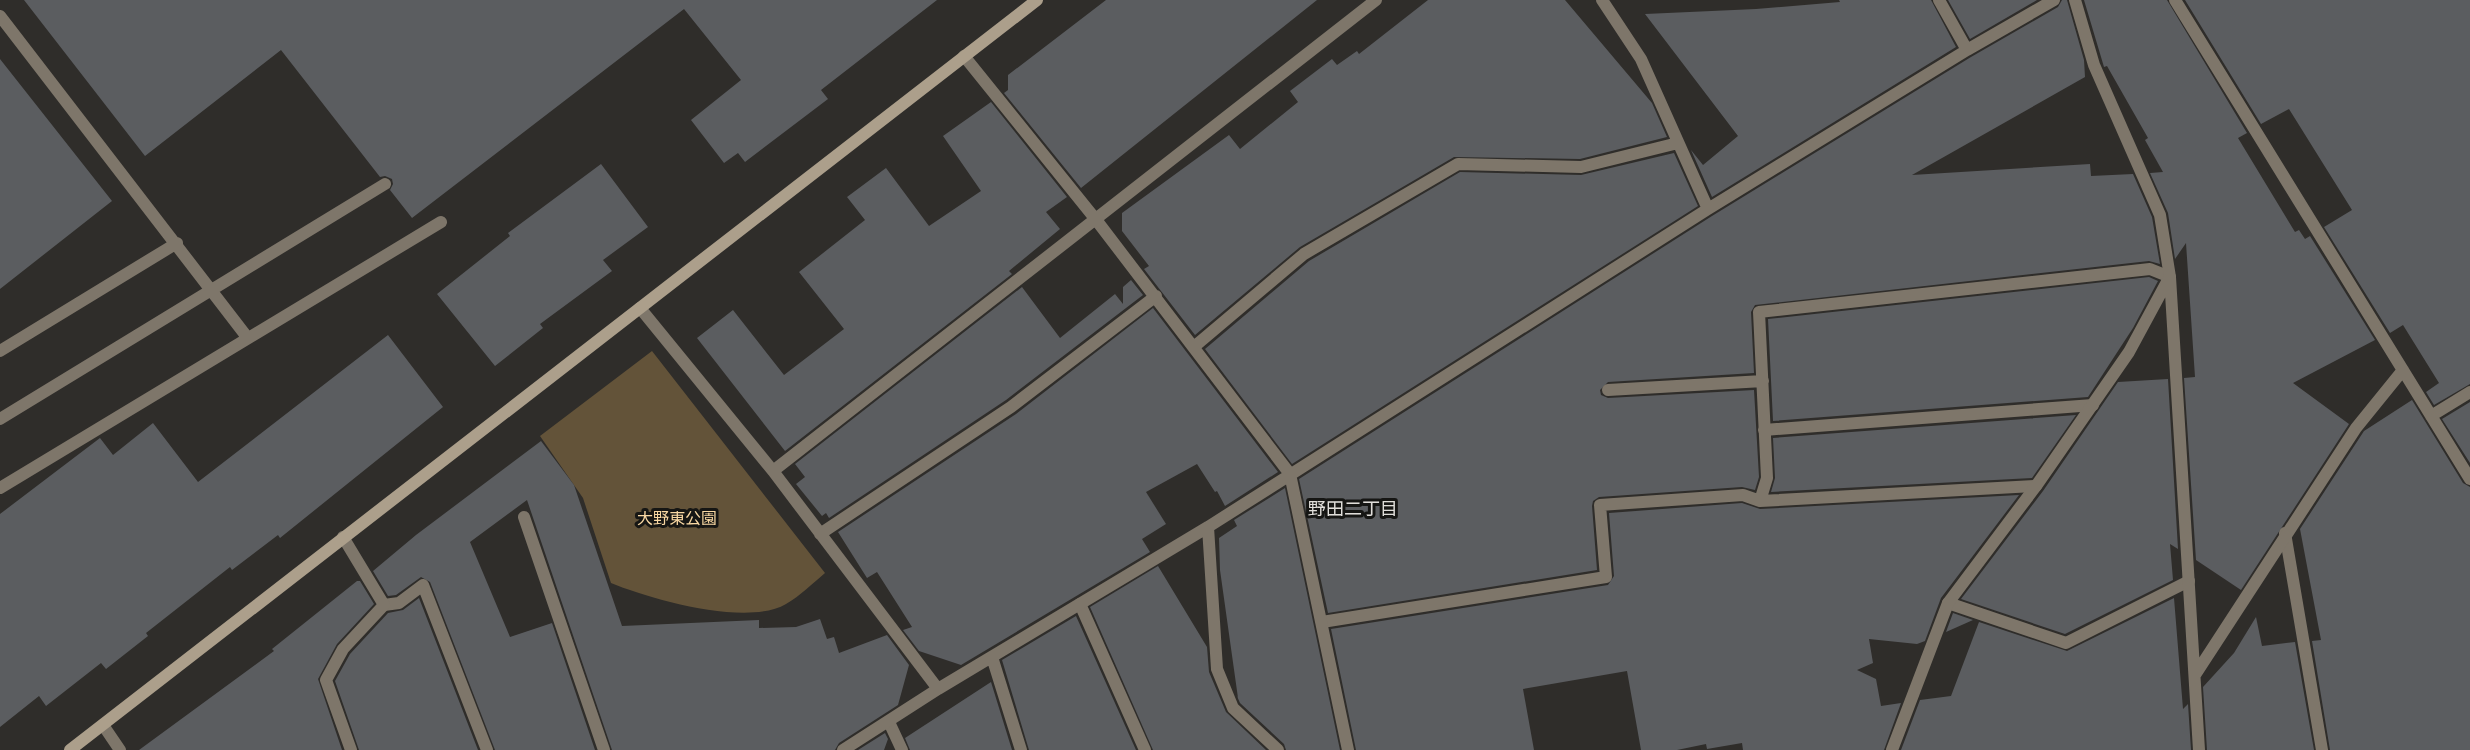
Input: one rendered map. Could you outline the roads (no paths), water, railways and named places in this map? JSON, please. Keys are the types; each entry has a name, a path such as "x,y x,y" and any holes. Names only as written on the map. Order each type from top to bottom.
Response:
{"street":[{"path":"70,750 1037,0"},
{"path":"773,471 1376,0"},
{"path":"1602,0 1641,59 1708,209"},
{"path":"1939,0 1967,50"},
{"path":"843,750 938,689 1208,526 1708,209 1967,50 2054,0"},
{"path":"2075,0 2094,65 2160,215 2170,277 2199,750"},
{"path":"2175,0 2470,479"},
{"path":"0,16 248,337"},
{"path":"964,56 1097,220 1290,474 1348,750"},
{"path":"1195,346 1305,254 1458,164 1581,167 1678,142"},
{"path":"0,419 385,184"},
{"path":"0,488 441,222"},
{"path":"0,351 177,243"},
{"path":"1760,501 1767,478 1759,312 2150,269 2170,277"},
{"path":"1892,750 1948,603 2036,486 2093,405 2129,352 2170,277"},
{"path":"820,534 1011,407 1156,296"},
{"path":"640,308 773,471 938,689"},
{"path":"2195,675 2285,533 2356,428 2403,370"},
{"path":"1608,390 1764,381"},
{"path":"2431,416 2470,392"},
{"path":"1764,430 2093,405"},
{"path":"1322,622 1606,577 1600,505 1743,495 1760,501 2036,486"},
{"path":"524,517 604,750"},
{"path":"1208,526 1217,669 1233,708 1278,750"},
{"path":"2285,533 2322,750"},
{"path":"343,537 384,605"},
{"path":"1948,603 2066,643 2189,581"},
{"path":"351,750 326,680 343,648 384,605 399,603 423,585 487,750"},
{"path":"1080,604 1145,750"},
{"path":"992,657 1021,750"},
{"path":"889,722 902,750"},
{"path":"103,724 120,750"}],"district":[{"name":"野田二丁目","path":"1353,508"}],"park label":[{"name":"大野東公園","path":"677,518"}]}
